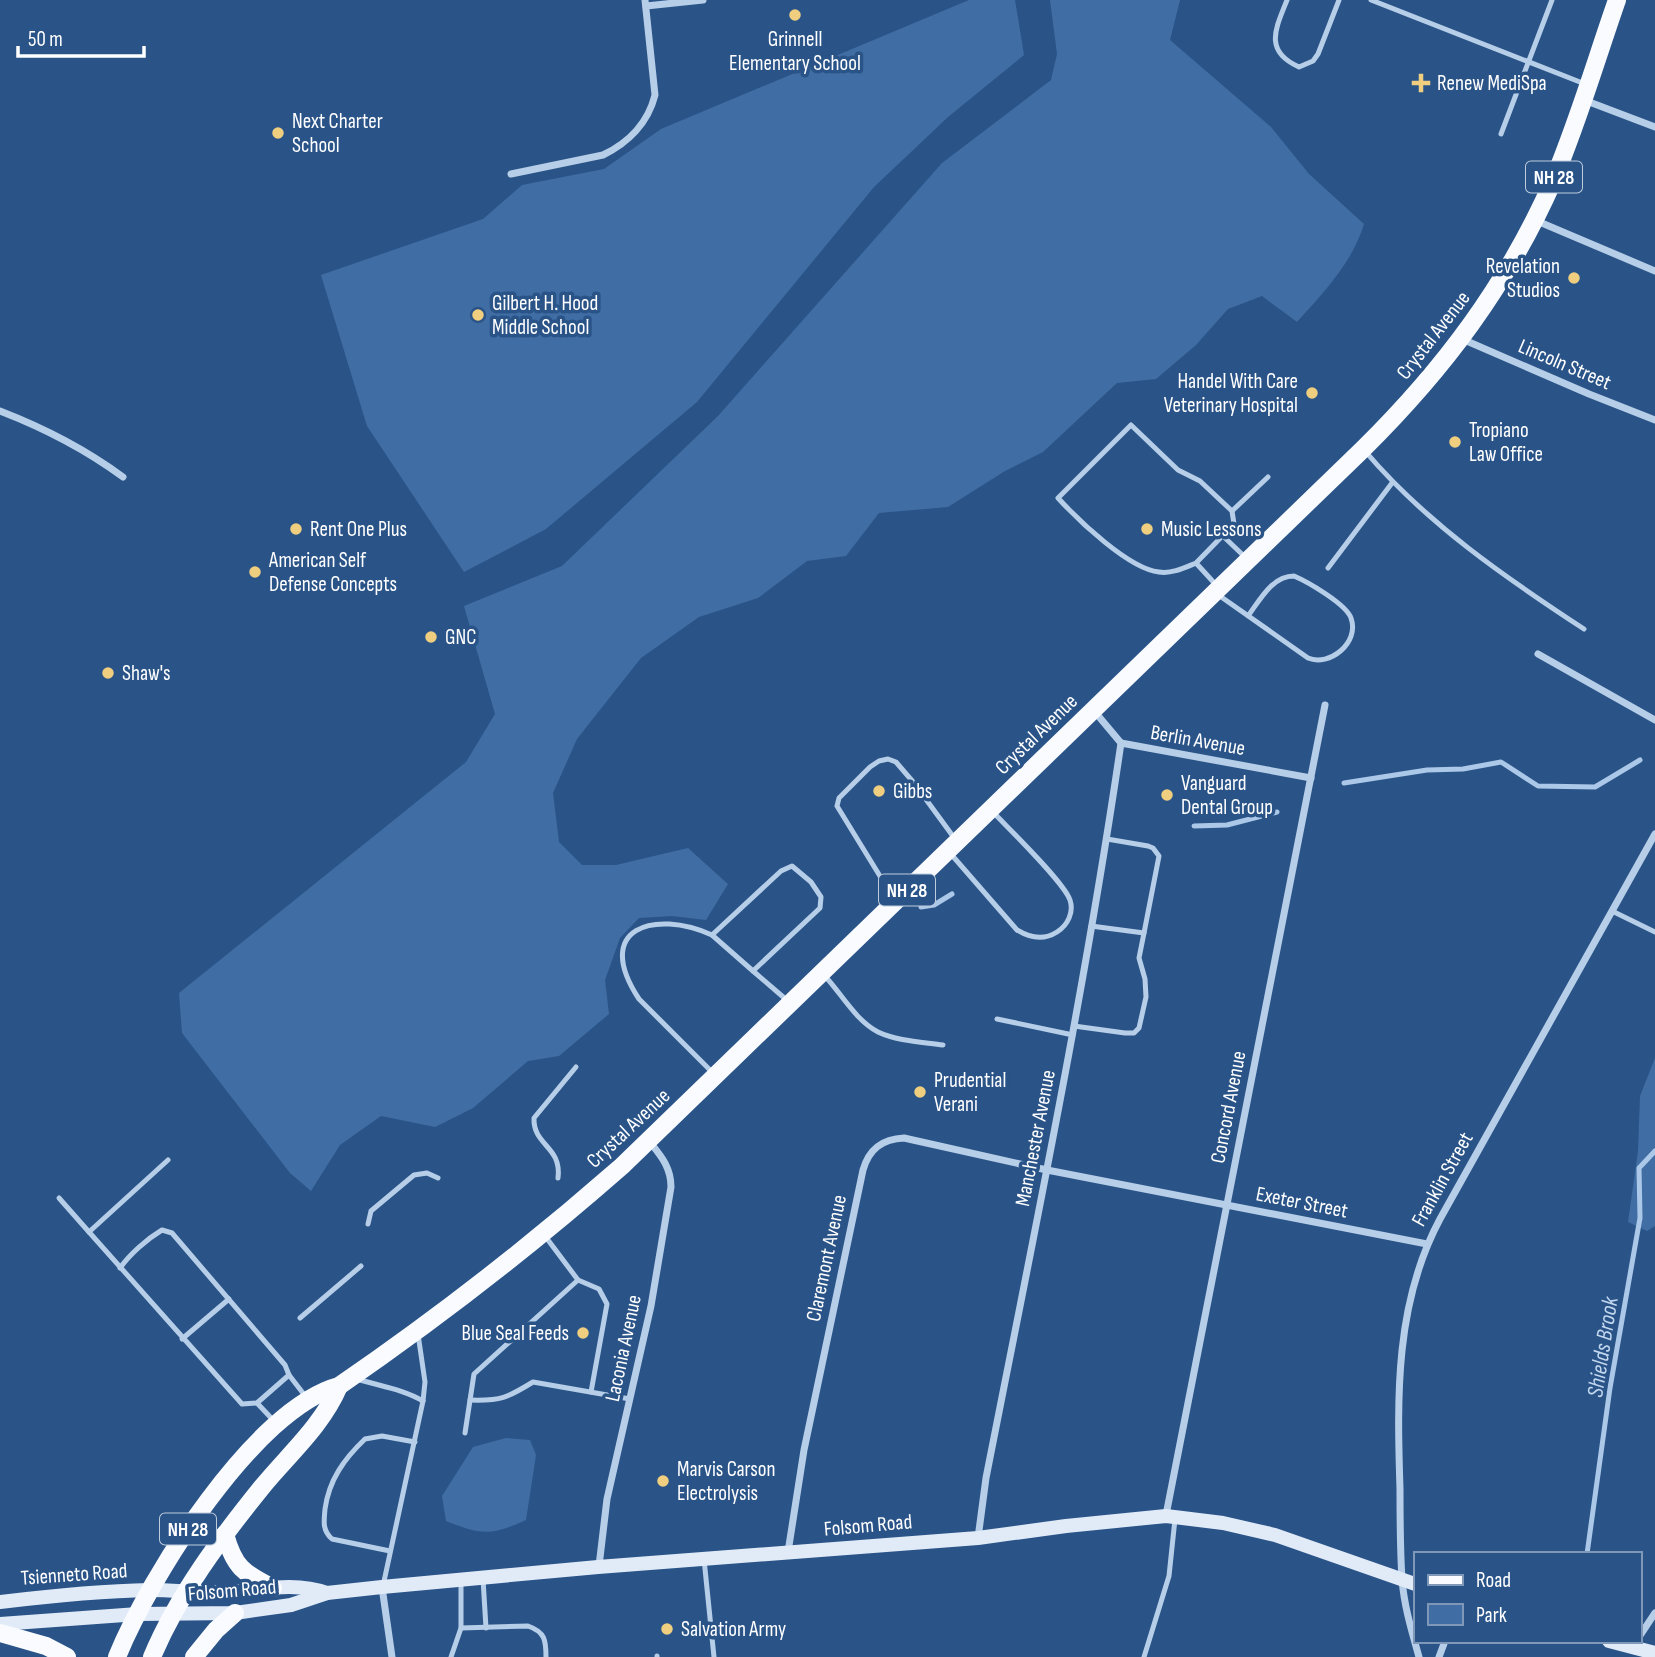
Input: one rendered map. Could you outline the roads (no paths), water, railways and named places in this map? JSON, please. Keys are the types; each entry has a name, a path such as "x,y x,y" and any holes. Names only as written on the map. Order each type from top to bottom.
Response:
{"main road":[{"name":"Crystal Avenue","path":"138,1614 203,1507 241,1460 277,1425 308,1400 346,1381 418,1331 543,1233 649,1141 1363,449 1415,395 1462,339 1491,296 1534,220 1553,179 1617,0"},
{"name":"Crystal Avenue","path":"171,1615 225,1534 322,1418 346,1381"},
{"path":"225,1534 231,1555 239,1567 273,1588"},
{"path":"194,1657 234,1613"},
{"name":"NH 28","path":"117,1657 138,1614"},
{"name":"NH 28","path":"152,1657 171,1615"},
{"path":"0,1633 46,1646 67,1657"}],"street":[{"path":"511,174 603,155 637,131 652,106 655,95 646,3 703,0"},
{"path":"1585,92 1655,127"},
{"path":"1534,220 1655,271"},
{"name":"Lincoln Street","path":"1462,339 1655,420"},
{"path":"0,411 58,437 102,461 123,477"},
{"path":"1538,654 1655,720"},
{"name":"Concord Avenue","path":"1171,1516 1227,1205 1325,705"},
{"name":"Berlin Avenue","path":"1093,710 1121,743 1311,778"},
{"name":"Manchester Avenue","path":"978,1538 986,1479 1073,1035 1121,743"},
{"name":"Franklin Street","path":"1414,1620 1409,1583 1398,1377 1406,1315 1427,1244 1655,834"},
{"name":"Claremont Avenue","path":"788,1553 813,1403 863,1170 870,1152 887,1141 904,1138 1047,1170"},
{"name":"Laconia Avenue","path":"598,1567 607,1500 651,1306 671,1187 671,1173 666,1162 649,1141"},
{"name":"Exeter Street","path":"1047,1170 1427,1244"},
{"name":"Folsom Road","path":"138,1614 234,1613 291,1605 327,1593 382,1587 598,1567 978,1538 1171,1516 1223,1523 1275,1535 1409,1583"},
{"path":"382,1587 392,1657"},
{"name":"Folsom Road","path":"151,1590 225,1592 313,1588 327,1593"},
{"name":"Tsienneto Road","path":"0,1602 86,1592 151,1590"},
{"path":"1641,1634 1655,1613"},
{"path":"0,1624 138,1614"},
{"path":"1638,1643 1655,1653"}],"lane":[{"path":"1287,0 1274,41 1290,62 1299,67 1313,61 1318,54 1339,0"},
{"path":"1373,0 1528,63 1585,92"},
{"path":"1501,134 1552,0"},
{"path":"1132,425 1178,470 1200,481 1232,511 1234,524 1196,564 1169,572 1149,570 1101,539 1058,498 1132,425"},
{"path":"1363,449 1392,483 1416,505 1520,588 1584,629"},
{"path":"1232,511 1268,477"},
{"path":"1328,568 1392,483"},
{"path":"1223,536 1248,560"},
{"path":"1196,564 1217,590 1248,615 1308,658 1315,661 1325,660 1349,641 1352,633 1351,617 1336,602 1301,579 1288,576 1274,583 1248,615"},
{"path":"895,902 837,806 839,798 870,767 888,759 896,762 953,846 1017,930 1040,938 1059,931 1066,925 1072,907 1065,890 990,810"},
{"path":"1074,1026 1134,1032 1139,1028 1146,997 1139,958 1158,856 1153,848 1148,846 1107,839"},
{"path":"712,935 782,871 792,866 811,882 821,897 820,908 753,971"},
{"path":"1612,911 1655,932"},
{"path":"716,1076 639,999 626,975 622,955 627,937 634,930 646,925 683,926 712,935 791,1004"},
{"path":"1091,926 1144,933"},
{"path":"822,973 856,1013 877,1031 943,1045"},
{"path":"997,1019 1073,1035"},
{"path":"558,1178 560,1167 556,1156 537,1134 534,1118 576,1067"},
{"path":"89,1232 168,1160"},
{"path":"368,1224 371,1211 414,1175 427,1173 438,1178"},
{"path":"59,1198 242,1404 257,1403 289,1375"},
{"path":"120,1268 155,1234 167,1231 172,1233 285,1365 289,1375 308,1400"},
{"path":"543,1233 578,1280 599,1289 607,1304 591,1392"},
{"path":"300,1318 361,1266"},
{"path":"465,1433 474,1374 578,1280"},
{"path":"183,1339 229,1299"},
{"path":"382,1587 423,1401 425,1382 418,1331"},
{"path":"346,1381 410,1393 423,1401"},
{"path":"470,1400 496,1401 533,1382 630,1399"},
{"path":"257,1403 277,1425"},
{"path":"390,1550 332,1539 324,1524 327,1491 339,1469 365,1438 382,1436 415,1442"},
{"path":"1144,1657 1169,1576 1171,1516"},
{"path":"704,1559 714,1657"},
{"path":"483,1578 486,1628"},
{"path":"451,1657 461,1628 461,1580"},
{"path":"461,1628 528,1626 538,1630 546,1639 546,1657"}],"waterway":[{"path":"1344,783 1501,762 1538,786 1595,787 1640,760"},
{"path":"1194,826 1227,825 1277,812"},
{"path":"921,907 934,905 952,894"},
{"name":"Shields Brook","path":"1587,1552 1610,1388 1640,1218 1639,1168 1655,1151"}],"place":[{"name":"Grinnell Elementary School","path":"795,15"},
{"name":"Renew MediSpa","path":"1421,83"},
{"name":"Next Charter School","path":"278,133"},
{"name":"Revelation Studios","path":"1574,278"},
{"name":"Gilbert H. Hood Middle School","path":"478,315"},
{"name":"Handel With Care Veterinary Hospital","path":"1312,393"},
{"name":"Tropiano Law Office","path":"1455,442"},
{"name":"Rent One Plus","path":"296,529"},
{"name":"Music Lessons","path":"1147,529"},
{"name":"American Self Defense Concepts","path":"255,572"},
{"name":"GNC","path":"431,637"},
{"name":"Shaw's","path":"108,673"},
{"name":"Gibbs","path":"879,791"},
{"name":"Vanguard Dental Group","path":"1167,795"},
{"name":"Prudential Verani","path":"920,1092"},
{"name":"Blue Seal Feeds","path":"583,1333"},
{"name":"Marvis Carson Electrolysis","path":"663,1481"},
{"name":"Salvation Army","path":"667,1629"}]}
